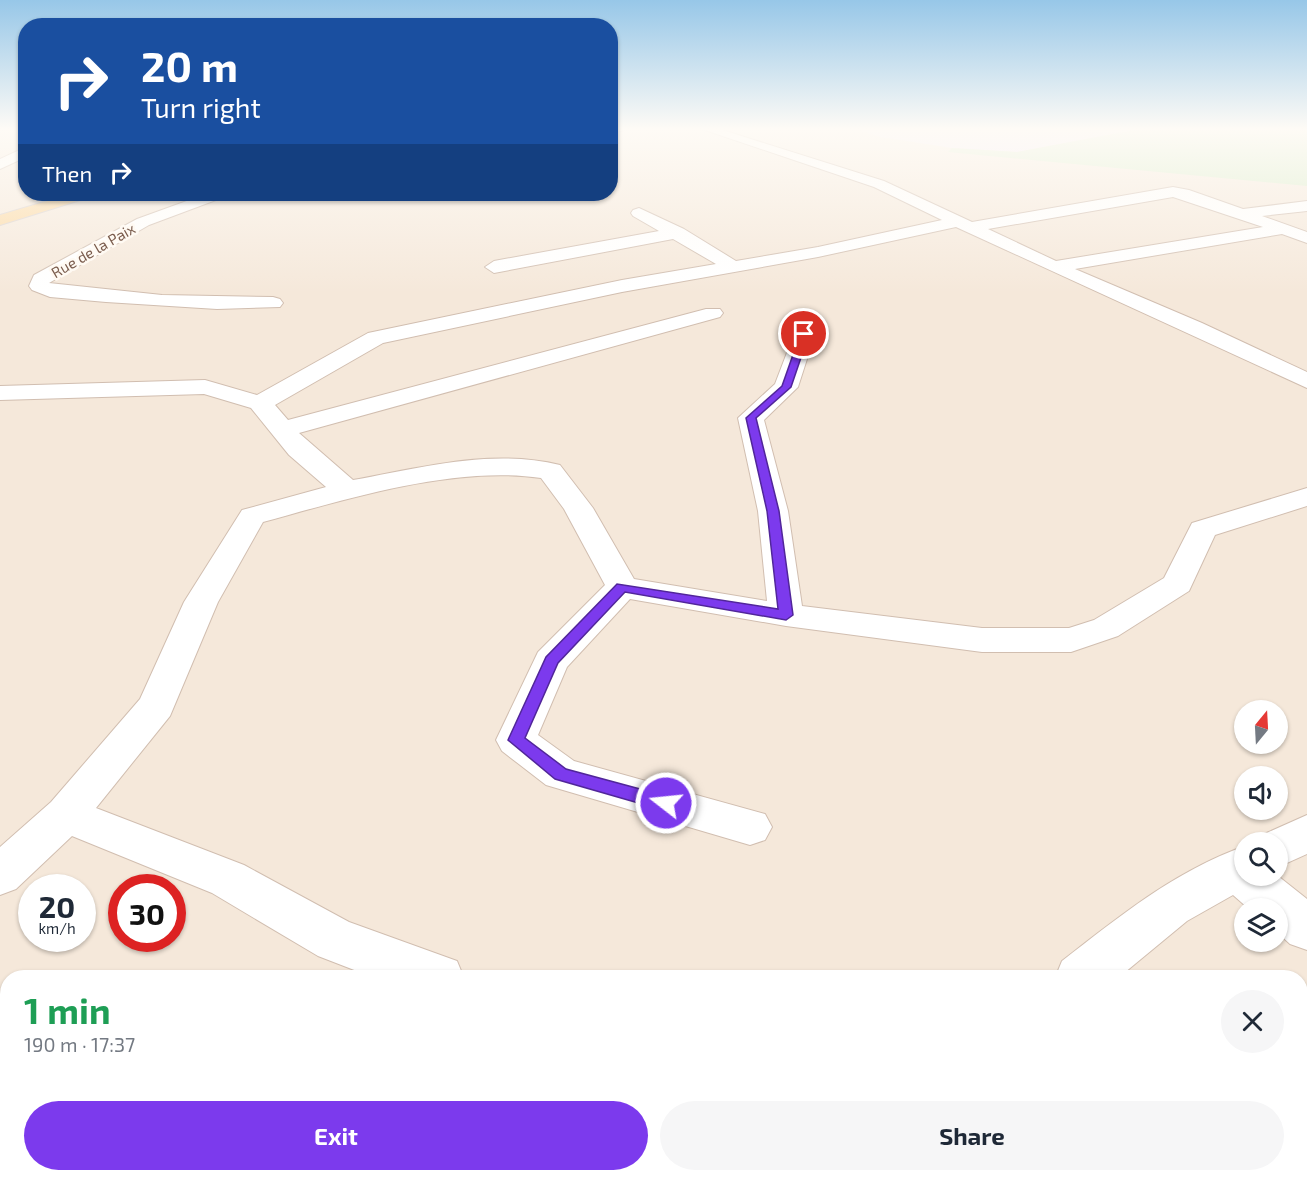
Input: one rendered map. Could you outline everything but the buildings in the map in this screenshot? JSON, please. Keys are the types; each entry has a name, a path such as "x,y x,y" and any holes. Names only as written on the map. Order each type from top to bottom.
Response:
{"main road":[{"path":"0,220 63,201"}],"street":[{"path":"876,183 1054,267 1195,327 1307,381"},
{"path":"260,402 376,338 622,286 966,224 1173,192 1184,193 1307,238"},
{"name":"Rue de la Paix","path":"200,201 143,222 41,279 39,286 50,291 130,299 204,304 273,303"},
{"path":"1242,213 1307,206"},
{"path":"639,213 678,233 734,267"},
{"path":"1054,267 1283,229"},
{"path":"494,267 678,233"},
{"path":"281,430 713,313"},
{"path":"786,615 773,511 751,418 786,387 804,334"},
{"path":"0,393 205,387 260,402 298,449 347,490"},
{"path":"0,875 66,815 156,706 201,602 252,516 347,490 438,473 509,465 550,471 578,508 622,587"},
{"path":"622,587 786,615 982,639 1071,640 1106,628 1177,584 1203,528 1307,497"},
{"path":"622,587 551,661 516,740 561,774 750,827"},
{"path":"66,815 228,879 335,940 417,970"},
{"path":"1288,843 1307,833"},
{"path":"1090,970 1170,906 1234,871"},
{"path":"1260,886 1307,927"}],"shaded area":[{"path":"0,183 18,183 18,201 618,201 618,183 1307,183 1307,970 0,970"}],"green space":[{"path":"1277,183 1307,183 1307,186"}],"route":[{"path":"666,803 561,774 516,740 551,661 622,587 786,615 773,511 751,418 786,387 804,334"}]}
